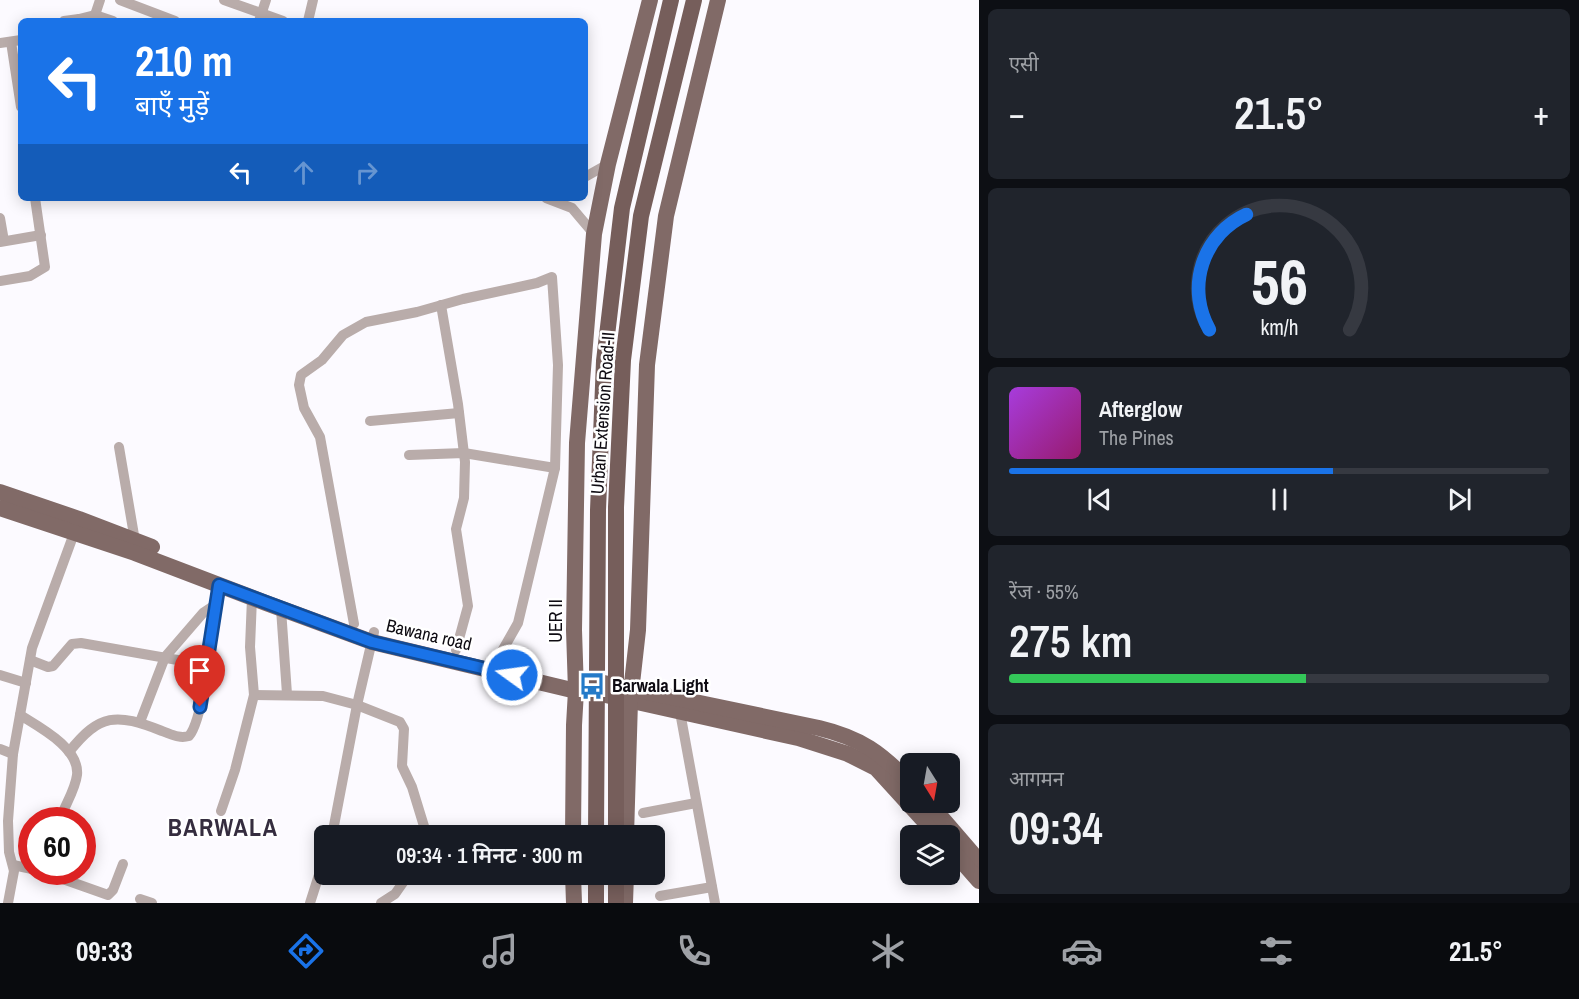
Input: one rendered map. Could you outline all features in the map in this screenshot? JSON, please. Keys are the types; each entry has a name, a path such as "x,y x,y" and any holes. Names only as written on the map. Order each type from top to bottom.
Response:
{"highway":[{"name":"Urban Extension Road-II","path":"596,825 598,510 604,362 622,208 671,0"},
{"name":"Urban Extension Road-II","path":"616,825 617,496 623,360 641,216 694,0"},
{"path":"596,885 596,903"},
{"path":"616,885 616,903"}],"main road":[{"name":"UER II","path":"573,825 577,443 594,234 608,164 650,0"},
{"path":"626,825 631,695 638,630 647,365 666,216 718,0"},
{"name":"Bawana road","path":"0,492 281,609 373,637 576,685 819,728 853,738 884,756 900,773"},
{"name":"Bawana road","path":"0,508 135,541 354,624 373,637 456,650 497,660 576,685"},
{"name":"Bawana road","path":"631,695 680,712 798,738 848,754 876,768 928,825"},
{"path":"938,813 979,861"},
{"path":"960,859 979,881"},
{"path":"573,885 574,903"},
{"path":"625,903 626,885"}],"street":[{"path":"94,15 100,0"},
{"path":"120,0 167,18"},
{"path":"224,0 260,17 266,0"},
{"path":"309,18 313,0"},
{"path":"86,18 94,15 104,18"},
{"path":"10,42 18,82"},
{"path":"588,175 608,164"},
{"path":"0,281 30,276 43,270 46,262 36,201"},
{"path":"554,201 572,208 594,234"},
{"path":"0,218 2,241 41,236"},
{"path":"354,624 320,436 306,413 299,380 304,371 326,356 343,336 360,324 552,278 558,365 555,468 518,623 497,660"},
{"path":"441,305 464,453 464,498 456,529 468,606 456,650"},
{"path":"370,421 459,413"},
{"path":"119,447 135,541"},
{"path":"408,455 464,453 555,468"},
{"path":"8,903 13,865 5,851 13,754 20,715 34,640 76,525"},
{"path":"69,752 84,734 107,720 140,722 177,737 189,736 200,707 219,585"},
{"path":"221,811 235,770 254,695 250,647 252,598"},
{"path":"140,722 165,657 203,613 215,605"},
{"path":"281,609 286,694"},
{"path":"334,825 357,705 373,637"},
{"path":"30,660 48,667 53,666 76,642 207,665"},
{"path":"0,675 26,683"},
{"path":"254,695 323,696 357,705 400,722 403,725 402,766 412,787 424,825"},
{"path":"680,712 715,903"},
{"path":"20,715 58,740 69,752 76,766 77,775 65,807"},
{"path":"0,750 13,754"},
{"path":"643,813 696,803"},
{"path":"81,885 108,895 113,890 123,864"},
{"path":"13,865 18,866"},
{"path":"310,903 316,885"},
{"path":"381,903 395,894 401,885"},
{"path":"660,896 712,887"},
{"path":"140,899 152,903"}],"place":[{"name":"Barwala Light","path":"592,686"}],"district":[{"name":"BARWALA","path":"223,828"}],"route":[{"path":"200,707 219,585 372,642 512,675"}]}
